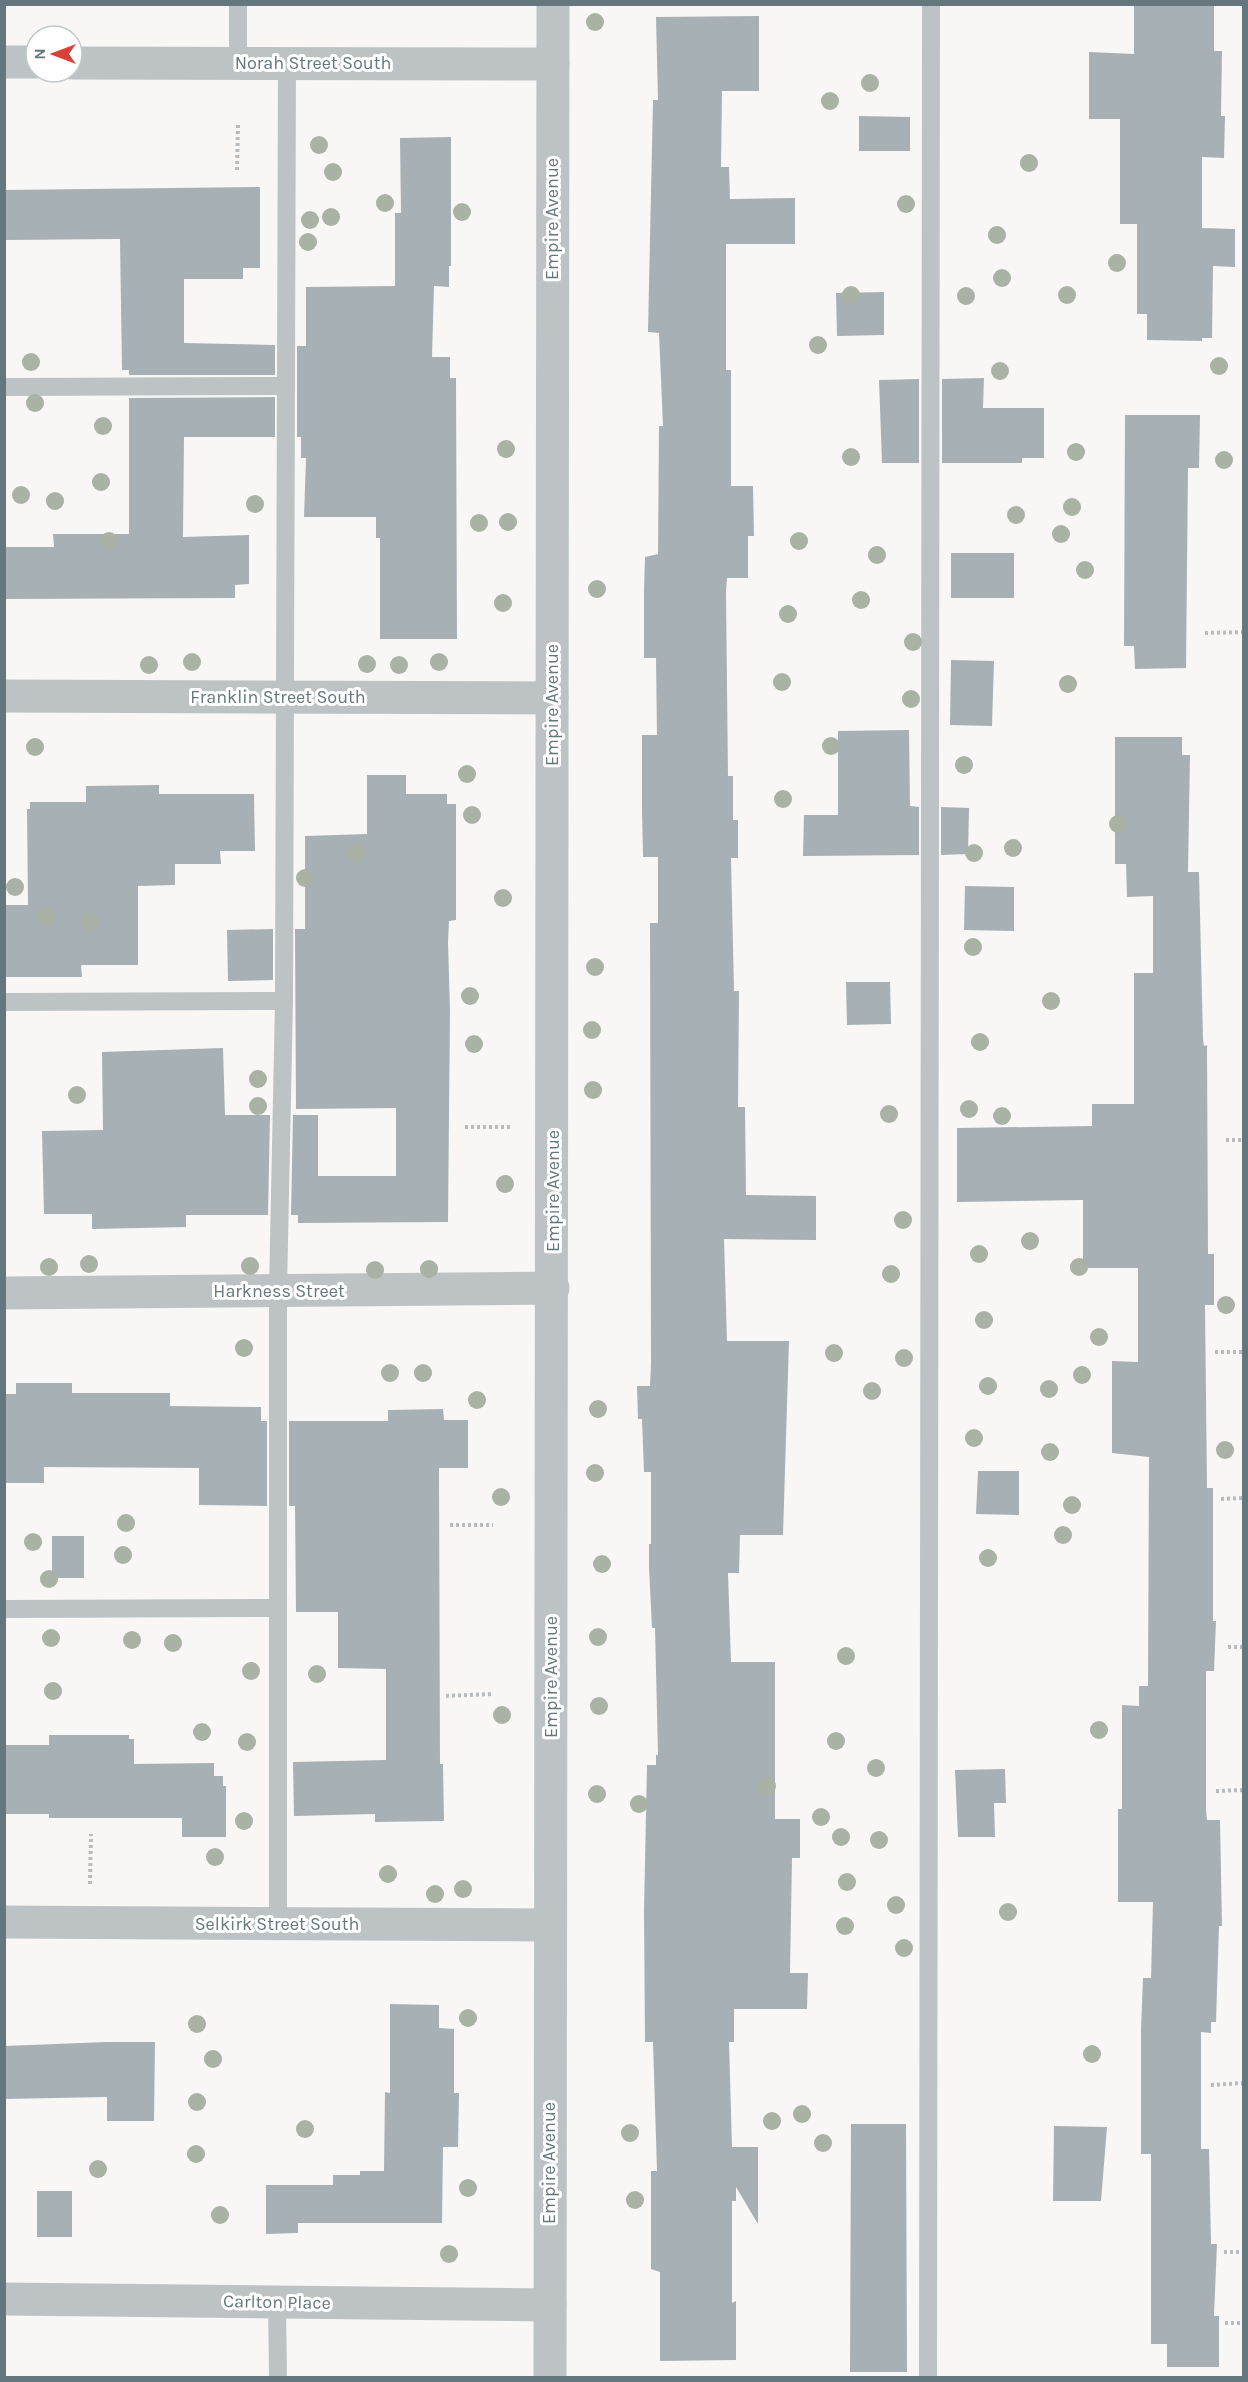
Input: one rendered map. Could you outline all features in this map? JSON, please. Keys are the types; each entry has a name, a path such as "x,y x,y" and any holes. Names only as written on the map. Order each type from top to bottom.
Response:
{"street":[{"name":"Empire Avenue","path":"550,2378 553,4"},
{"path":"4,62 24,62"},
{"name":"Norah Street South","path":"84,63 553,64"},
{"name":"Franklin Street South","path":"4,696 552,698"},
{"name":"Harkness Street","path":"4,1293 553,1288"},
{"name":"Selkirk Street South","path":"4,1922 549,1925"},
{"name":"Carlton Place","path":"4,2299 550,2305"}],"lane":[{"path":"238,4 238,63"},
{"path":"928,2378 931,4"},
{"path":"278,1924 278,1291 284,1001 287,63"},
{"path":"4,387 286,386"},
{"path":"4,1002 284,1001"},
{"path":"4,1609 278,1608"},
{"path":"277,2302 278,2378"}],"path":[{"path":"237,170 238,125"},
{"path":"1205,633 1244,632"},
{"path":"465,1127 552,1127"},
{"path":"1226,1140 1244,1140"},
{"path":"1215,1352 1244,1352"},
{"path":"1221,1499 1244,1498"},
{"path":"450,1525 494,1525"},
{"path":"1228,1647 1244,1647"},
{"path":"446,1695 494,1694"},
{"path":"1216,1791 1244,1790"},
{"path":"90,1923 91,1834"},
{"path":"1211,2085 1244,2083"},
{"path":"1224,2252 1244,2252"},
{"path":"1225,2324 1244,2323"}],"building":[{"path":"1134,4 1214,4 1214,51 1222,51 1221,116 1225,116 1224,158 1202,157 1202,228 1235,229 1235,267 1213,266 1212,338 1202,338 1202,341 1147,340 1147,314 1137,314 1137,224 1120,224 1120,119 1089,119 1089,52 1134,54"},
{"path":"759,16 759,91 722,91 721,167 729,167 730,199 795,198 795,244 726,244 726,370 731,370 731,486 753,486 754,536 748,536 748,578 727,578 726,592 728,776 733,776 733,820 738,820 738,858 731,858 734,991 739,991 738,1107 745,1107 746,1195 816,1196 816,1240 724,1239 727,1341 789,1341 783,1535 740,1535 739,1573 728,1573 731,1662 775,1662 775,1819 800,1819 800,1858 792,1858 790,1973 808,1973 807,2009 734,2009 734,2042 729,2042 732,2147 758,2147 758,2224 736,2187 736,2201 732,2201 732,2303 736,2301 736,2360 660,2361 660,2272 651,2269 651,2171 657,2171 653,2042 645,2042 644,1911 647,1765 656,1765 656,1755 658,1755 655,1628 652,1628 649,1567 651,1472 644,1472 642,1419 638,1419 637,1386 650,1386 651,1364 650,923 658,923 658,857 643,857 642,811 642,735 657,735 656,658 644,658 645,557 658,554 659,426 663,426 659,333 648,332 653,100 658,100 656,17"},
{"path":"859,116 910,117 910,151 859,151"},
{"path":"451,137 451,266 449,266 449,287 434,286 432,357 450,357 450,378 456,378 457,639 380,639 380,538 376,538 376,517 304,517 306,458 301,458 301,437 297,437 297,346 306,346 306,287 395,286 395,213 401,213 400,138"},
{"path":"260,187 260,268 243,268 243,279 184,279 184,343 275,345 275,375 129,375 129,370 122,370 120,239 4,240 4,190"},
{"path":"884,292 884,335 837,336 836,293"},
{"path":"984,378 983,408 1044,408 1044,458 1022,458 1022,463 942,463 942,379"},
{"path":"919,379 919,463 882,463 879,380"},
{"path":"275,397 275,437 184,437 183,537 249,535 249,584 235,585 235,598 4,599 4,547 54,547 53,534 129,534 129,398"},
{"path":"1125,415 1200,415 1199,468 1188,468 1186,668 1135,669 1134,646 1124,646"},
{"path":"951,553 1014,553 1014,598 951,598"},
{"path":"951,660 994,661 992,726 950,725"},
{"path":"909,730 910,806 919,807 919,855 803,856 804,815 838,815 838,731"},
{"path":"1115,737 1182,737 1182,755 1190,755 1188,872 1199,872 1203,1039 1204,1046 1207,1045 1208,1254 1214,1254 1214,1305 1205,1305 1207,1488 1213,1488 1213,1621 1216,1621 1214,1671 1206,1671 1206,1809 1207,1820 1220,1820 1222,1926 1219,1926 1216,2022 1211,2022 1211,2033 1201,2032 1201,2149 1209,2149 1211,2244 1217,2244 1214,2316 1219,2316 1219,2367 1167,2367 1167,2344 1151,2344 1151,2154 1141,2154 1141,2029 1143,1978 1151,1978 1153,1902 1118,1902 1118,1809 1122,1809 1122,1705 1139,1706 1139,1686 1148,1686 1149,1457 1112,1453 1112,1361 1138,1362 1138,1268 1083,1268 1083,1200 957,1202 957,1128 1092,1126 1092,1104 1134,1104 1134,973 1153,973 1153,896 1127,897 1126,864 1115,864"},
{"path":"367,775 406,775 406,794 447,794 447,804 456,804 456,920 449,921 448,942 450,1010 448,1222 298,1223 298,1215 291,1215 293,1115 318,1115 318,1176 396,1176 396,1108 296,1109 295,929 305,929 305,836 367,834"},
{"path":"159,785 159,794 254,794 255,851 220,851 221,864 175,864 175,885 138,886 138,965 81,965 82,977 4,977 4,905 28,905 27,809 30,809 30,802 86,802 86,786"},
{"path":"941,807 969,808 968,854 941,855"},
{"path":"965,886 1014,887 1014,931 964,930"},
{"path":"273,929 273,980 228,981 227,930"},
{"path":"846,982 890,982 891,1024 847,1025"},
{"path":"223,1048 225,1115 270,1115 268,1215 186,1215 186,1227 92,1229 92,1214 44,1214 42,1131 103,1130 102,1052"},
{"path":"16,1383 72,1383 72,1393 170,1393 170,1406 261,1407 261,1421 267,1421 267,1506 199,1505 199,1468 44,1467 44,1483 4,1483 4,1394 16,1394"},
{"path":"443,1409 444,1420 468,1420 468,1468 439,1468 440,1764 443,1764 444,1821 375,1822 375,1814 294,1816 293,1762 386,1760 386,1669 338,1668 338,1612 296,1612 295,1506 289,1506 289,1421 388,1421 388,1410"},
{"path":"978,1471 1019,1471 1019,1515 976,1514"},
{"path":"52,1536 84,1536 84,1578 52,1578"},
{"path":"49,1735 129,1735 129,1739 134,1739 134,1764 214,1763 214,1776 223,1776 223,1786 226,1786 226,1837 182,1837 182,1818 49,1818 49,1814 4,1814 4,1745 49,1745"},
{"path":"1005,1769 1006,1803 994,1803 995,1837 958,1837 955,1770"},
{"path":"390,2004 439,2005 439,2028 454,2029 454,2093 459,2093 458,2147 443,2147 442,2223 298,2223 298,2233 266,2234 266,2185 333,2185 333,2175 360,2175 360,2171 384,2171 385,2092 390,2093"},
{"path":"155,2042 154,2121 107,2121 107,2097 4,2099 4,2046"},
{"path":"851,2124 906,2124 907,2372 850,2372"},
{"path":"1054,2126 1107,2127 1101,2201 1053,2201"},
{"path":"37,2191 72,2191 72,2237 37,2237"}]}
